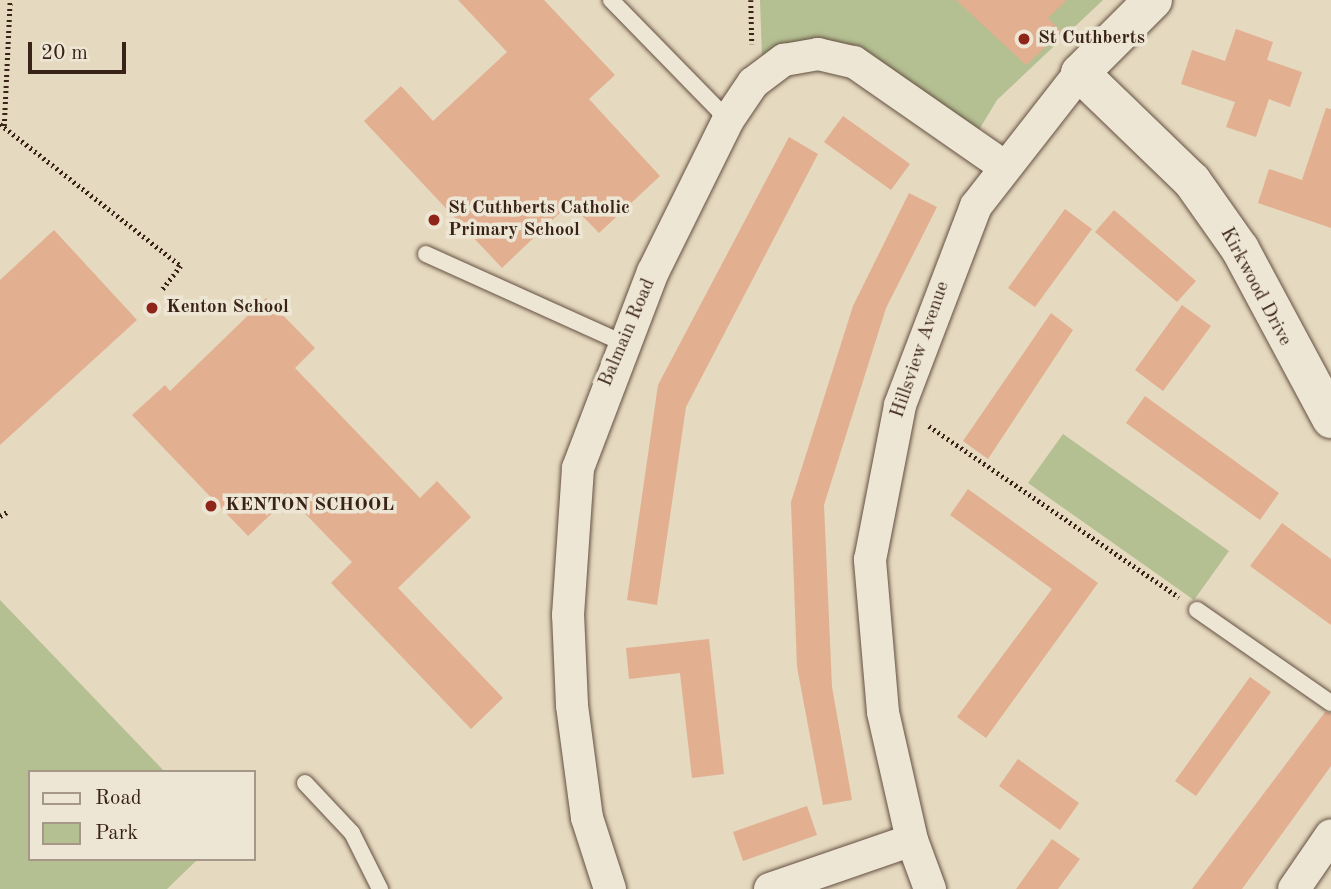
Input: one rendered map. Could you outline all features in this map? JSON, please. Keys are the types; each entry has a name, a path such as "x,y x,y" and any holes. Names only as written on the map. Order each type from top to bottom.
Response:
{"street":[{"name":"Hillsview Avenue","path":"930,889 912,840 884,712 870,560 900,405 975,206 1002,165 1080,73 1153,0"},
{"name":"Balmain Road","path":"610,889 587,818 568,615 578,468 623,343 728,120 754,83 784,60 818,54 854,62 1002,165"},
{"name":"Kirkwood Drive","path":"1080,73 1192,181 1240,249 1331,419"},
{"path":"1294,889 1331,835"},
{"path":"770,889 912,840"}],"lane":[{"path":"611,0 728,120"},
{"path":"426,254 623,343"},
{"path":"1197,610 1331,704"},
{"path":"305,782 352,833 380,889"}],"path":[{"path":"10,0 2,125 181,266 162,290"},
{"path":"900,405 1197,610"},
{"path":"0,516 6,512"}],"green space":[{"path":"760,0 1103,0 997,100 977,133 856,46 805,40 762,56"},
{"path":"1063,434 1229,551 1194,600 1028,483"},
{"path":"0,600 163,770 28,770 28,861 196,861 167,889 0,889"}],"building":[{"path":"458,0 544,0 615,75 589,99 660,176 599,233 570,203 502,268 364,121 401,86 433,121 507,52"},
{"name":"St Cuthberts","path":"956,0 1067,0 1048,18 1062,32 1026,65"},
{"path":"1236,29 1273,42 1267,60 1302,72 1290,107 1269,99 1256,137 1226,127 1235,102 1181,84 1192,50 1225,61"},
{"path":"1326,108 1331,109 1331,228 1258,203 1269,169 1302,180"},
{"path":"843,116 910,164 891,190 824,142"},
{"path":"789,137 818,154 686,407 657,605 627,600 658,385"},
{"path":"909,193 937,207 886,308 824,505 832,687 852,800 823,805 797,667 791,502 853,306"},
{"path":"1065,209 1092,229 1035,307 1008,288"},
{"path":"1114,210 1196,281 1177,302 1095,232"},
{"path":"54,230 137,320 0,445 0,280"},
{"path":"266,298 315,348 295,368 420,498 437,481 471,517 398,588 503,698 471,729 331,583 352,562 289,497 248,536 132,415 165,385 170,391"},
{"path":"1182,305 1211,326 1163,391 1135,370"},
{"path":"1051,313 1073,330 988,459 963,441"},
{"path":"1145,396 1279,493 1260,520 1126,423"},
{"path":"968,489 1098,583 986,738 957,717 1052,589 950,515"},
{"path":"1282,523 1331,559 1331,625 1250,566"},
{"path":"709,639 724,774 692,778 680,673 629,679 626,648"},
{"path":"1250,677 1271,692 1196,796 1175,781"},
{"path":"1325,712 1331,713 1331,766 1242,889 1192,889"},
{"path":"1018,759 1079,803 1060,830 999,786"},
{"path":"807,806 817,835 743,861 733,832"},
{"path":"1052,839 1080,859 1058,889 1016,889"}],"place":[{"name":"St Cuthberts","path":"1024,39"},
{"name":"St Cuthberts Catholic Primary School","path":"434,220"},
{"name":"Kenton School","path":"152,308"},
{"name":"KENTON SCHOOL","path":"211,506"}]}
